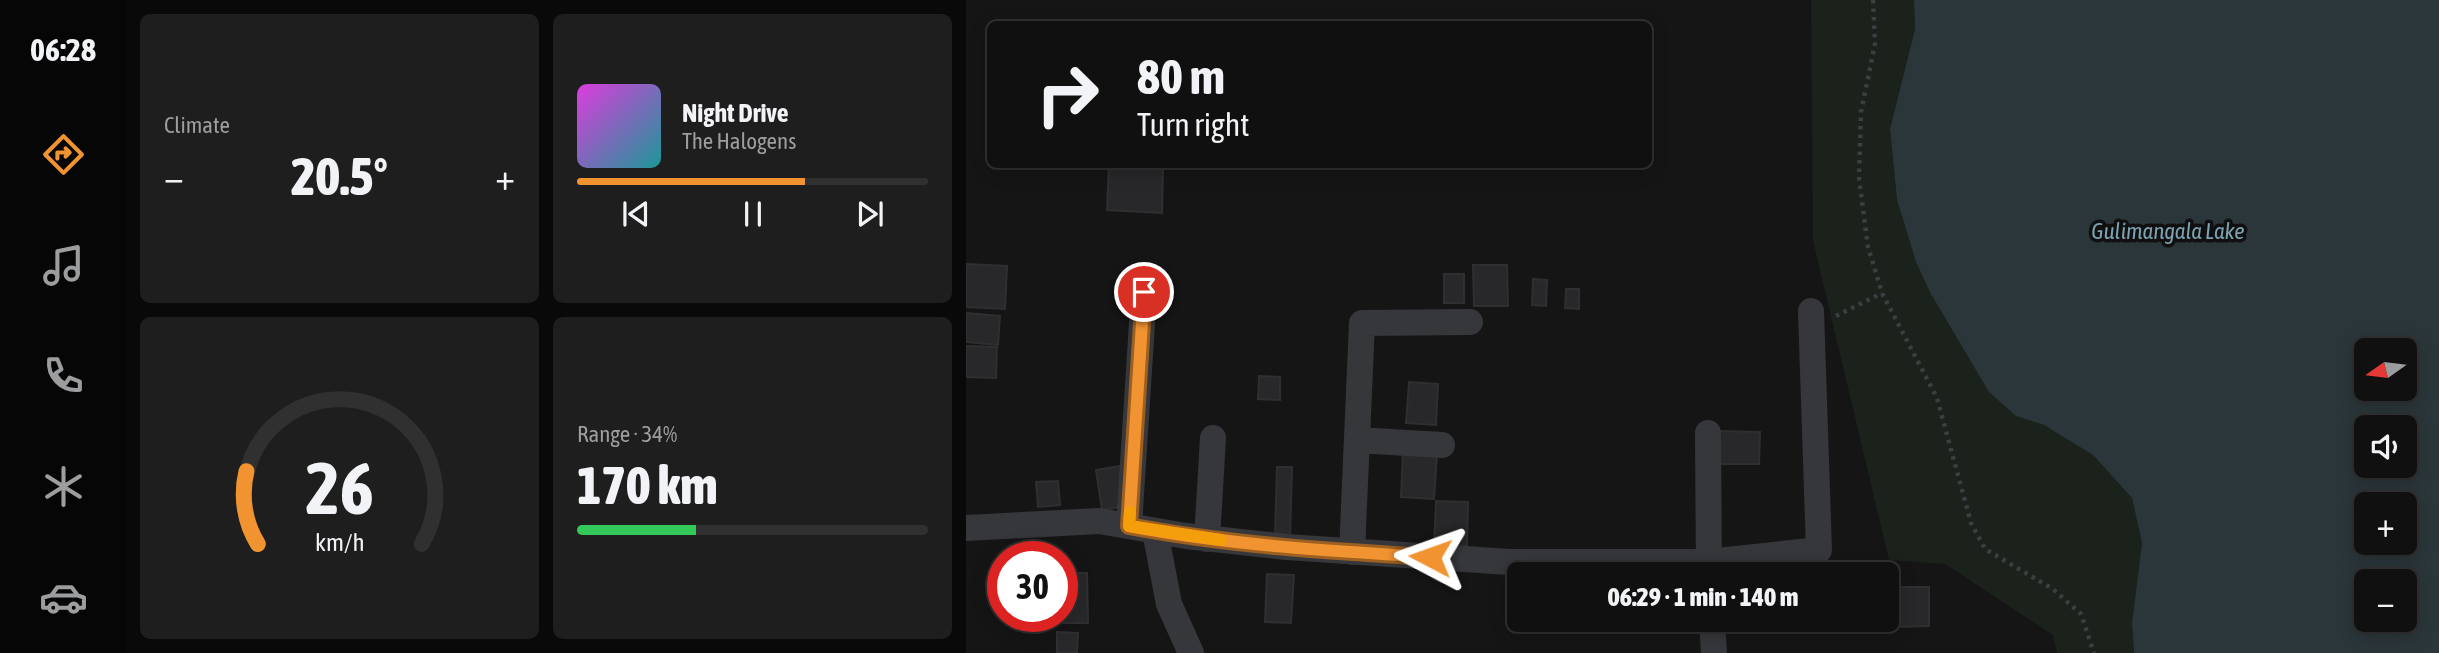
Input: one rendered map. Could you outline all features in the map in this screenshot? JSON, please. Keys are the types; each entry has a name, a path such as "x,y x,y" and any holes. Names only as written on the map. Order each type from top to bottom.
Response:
{"street":[{"path":"1144,292 1142,528 1169,604 1191,653"},
{"path":"1746,562 1819,550 1811,319"},
{"path":"1352,552 1362,323 1470,322"},
{"path":"1708,433 1709,562"},
{"path":"1207,539 1213,438"},
{"path":"1357,440 1442,445"},
{"path":"966,528 1048,521 1099,521 1207,539 1509,562"},
{"path":"1713,632 1714,653"}],"path":[{"path":"1873,0 1875,44 1861,112 1859,178 1868,247 1882,293 1937,398 1971,523 1985,549 2053,589 2081,614 2094,653"},
{"path":"1811,319 1882,293"}],"shaded area":[{"path":"1811,0 1914,0 1915,29 1890,129 1897,200 1916,262 1948,322 2016,416 2044,425 2093,455 2132,498 2142,543 2132,623 2134,653 2057,653 2053,635 1945,564 1889,560 1813,241"}],"water":[{"name":"Gulimangala Lake","path":"1914,0 2439,0 2439,653 2134,653 2132,623 2142,543 2132,498 2093,455 2044,425 2016,416 1989,392 1931,294 1916,262 1897,200 1890,129 1915,29"}],"building":[{"path":"1109,168 1163,168 1162,213 1107,210"},
{"path":"966,264 1007,266 1005,309 966,307"},
{"path":"1473,265 1507,265 1508,306 1474,306"},
{"path":"1444,274 1464,274 1464,303 1444,303"},
{"path":"1533,279 1547,280 1546,306 1532,305"},
{"path":"1566,289 1579,289 1579,309 1565,308"},
{"path":"966,313 1000,316 998,345 966,342"},
{"path":"966,346 997,347 996,378 966,377"},
{"path":"1259,376 1280,377 1280,400 1258,399"},
{"path":"1409,382 1438,384 1436,425 1406,423"},
{"path":"1715,431 1760,432 1759,464 1715,464"},
{"path":"1403,451 1437,454 1434,499 1401,497"},
{"path":"1120,466 1126,506 1102,510 1096,470"},
{"path":"1277,467 1292,467 1290,538 1275,538"},
{"path":"1058,481 1060,505 1038,507 1036,482"},
{"path":"1436,501 1468,502 1467,546 1434,545"},
{"path":"1078,573 1087,573 1088,623 1078,623"},
{"path":"1267,574 1294,575 1291,623 1265,622"},
{"path":"1899,587 1929,587 1929,626 1899,627"},
{"path":"1057,632 1078,633 1077,653 1057,653"}],"slow traffic":[{"path":"1130,512 1129,526 1221,540"}],"route":[{"path":"1144,292 1129,526 1186,536 1287,547 1430,557"}]}
